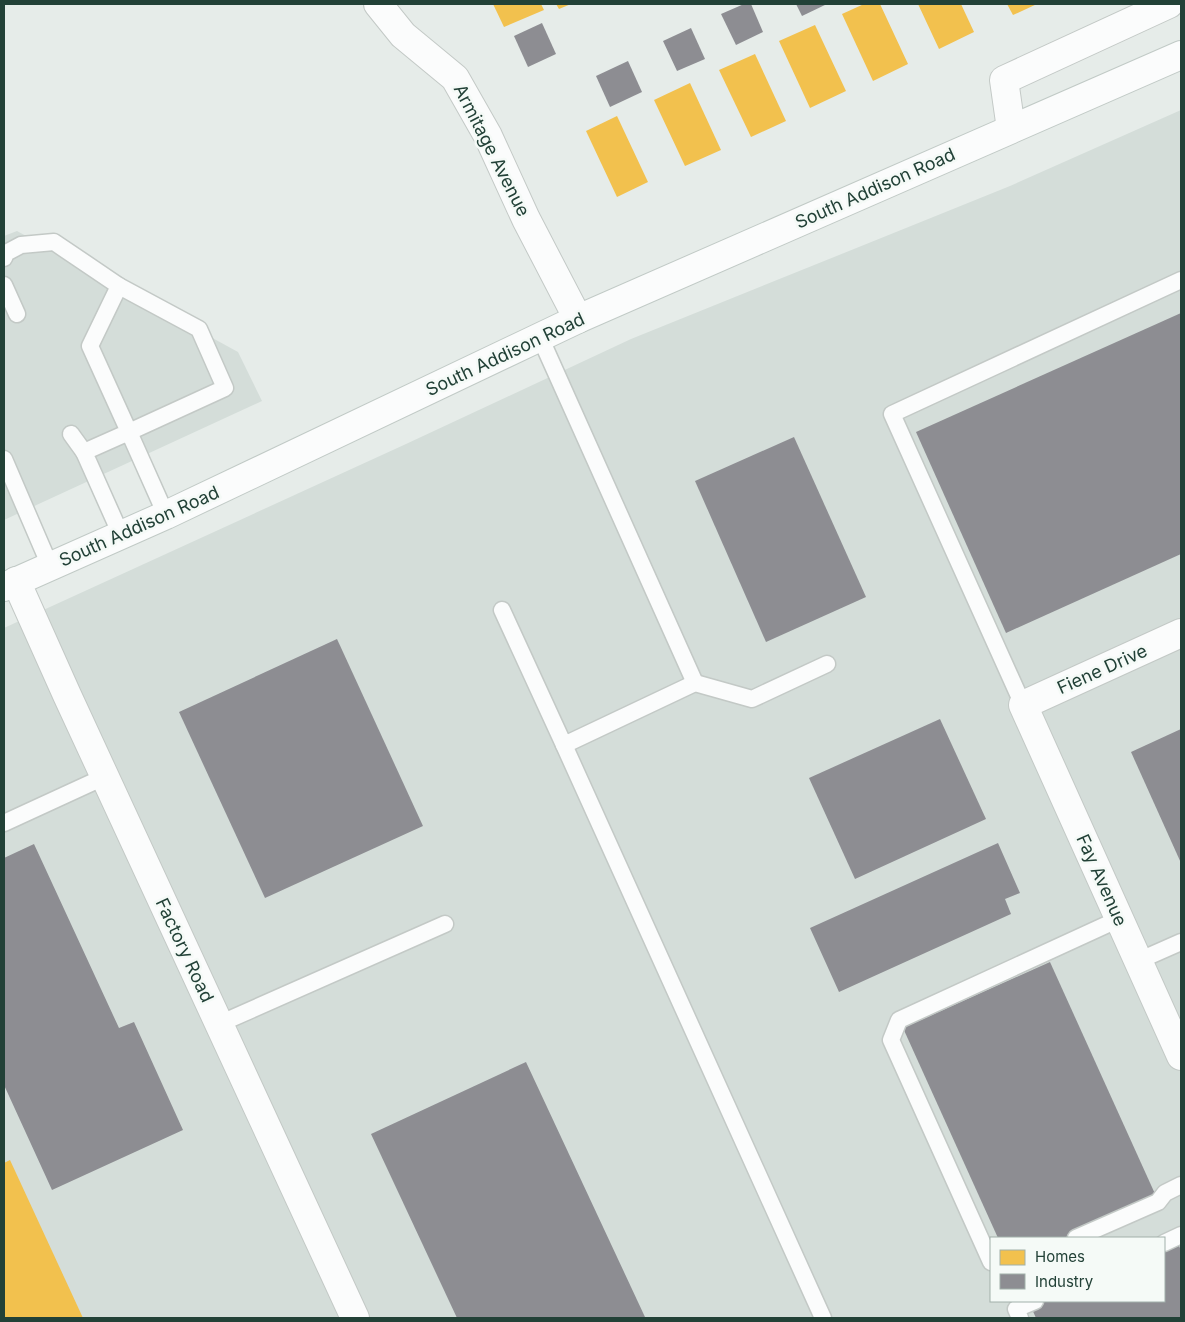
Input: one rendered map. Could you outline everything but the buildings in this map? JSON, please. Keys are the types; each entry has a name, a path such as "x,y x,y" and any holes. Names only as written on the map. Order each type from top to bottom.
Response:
{"street":[{"name":"Armitage Avenue","path":"378,4 403,35 455,78 488,136 526,219 578,319"},
{"path":"1011,128 1004,80 1168,4"},
{"name":"South Addison Road","path":"10,584 121,535 578,319 1181,55"},
{"name":"Factory Road","path":"10,584 104,777 355,1318"},
{"name":"Fiene Drive","path":"1023,705 1181,633"},
{"name":"Fay Avenue","path":"1023,705 1181,1056"}],"lane":[{"path":"4,258 6,253 21,245 54,242 119,286 199,330 225,388 84,452"},
{"path":"1023,705 892,414 1181,280"},
{"path":"4,285 17,314"},
{"path":"119,286 90,346 166,514"},
{"path":"540,337 695,683"},
{"path":"71,434 84,452 121,535"},
{"path":"4,459 10,492 50,566"},
{"path":"502,610 823,1318"},
{"path":"564,745 695,683 752,699 828,664"},
{"path":"4,822 104,777"},
{"path":"990,1260 891,1040 899,1020 1119,919"},
{"path":"219,1024 445,924"},
{"path":"1138,961 1181,942"},
{"path":"1078,1237 1158,1202 1165,1193 1181,1185"},
{"path":"1165,1242 1181,1235"},
{"path":"1020,1318 1016,1309 1033,1302"}],"shaded area":[{"path":"1181,110 1181,1318 4,1318 4,628 631,339 1010,186"},
{"path":"17,231 238,352 262,401 4,520 4,236"}]}
